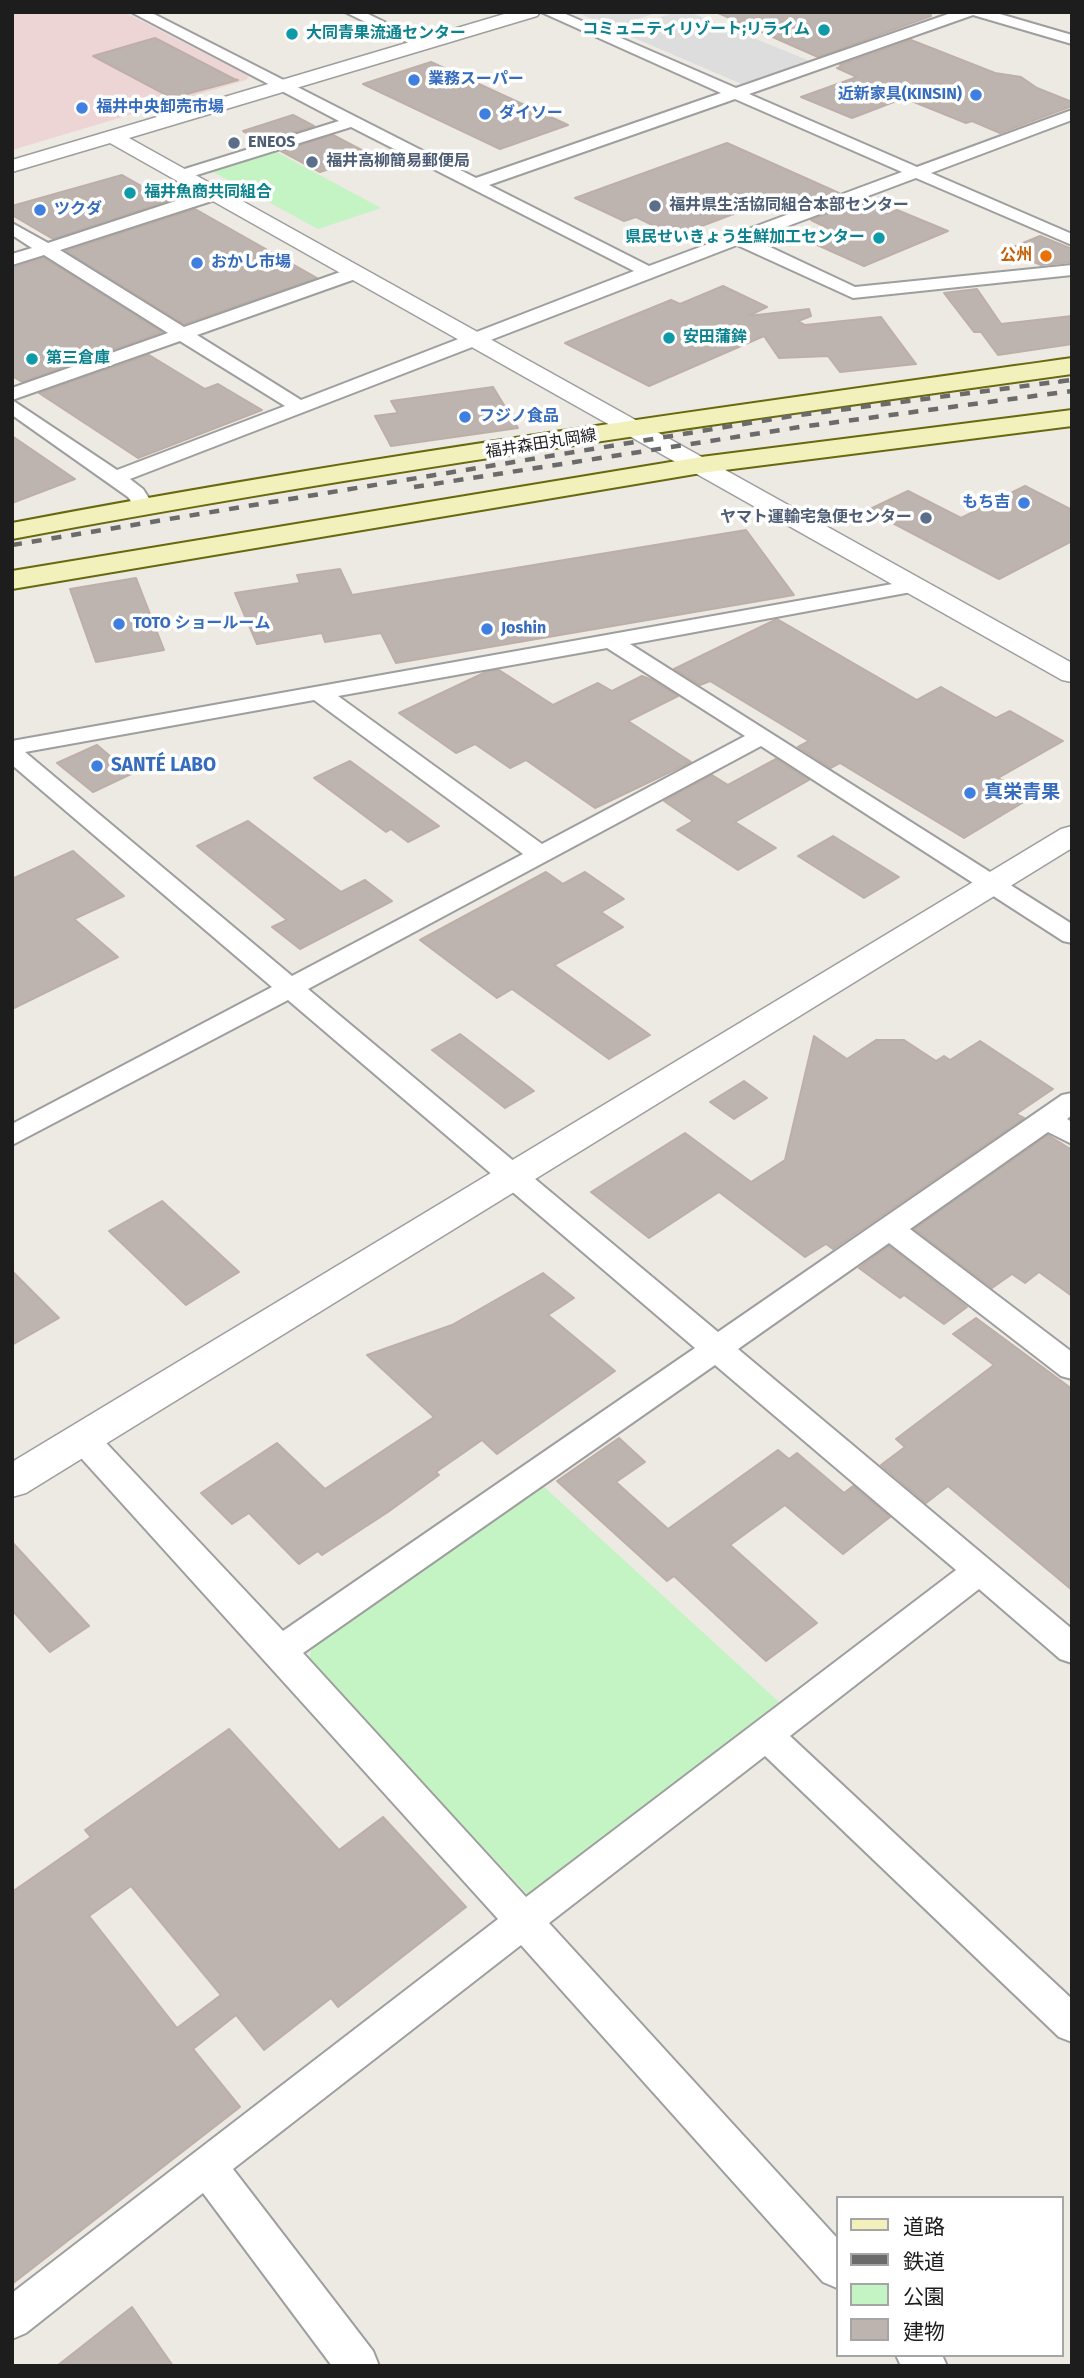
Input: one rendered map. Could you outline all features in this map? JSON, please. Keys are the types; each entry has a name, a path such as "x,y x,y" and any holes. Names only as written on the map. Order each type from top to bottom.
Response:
{"main road":[{"name":"福井森田丸岡線","path":"12,531 144,506 848,396 1072,366"},
{"path":"12,580 701,465 1072,418"}],"street":[{"path":"138,12 648,272"},
{"path":"352,12 422,44"},
{"path":"12,166 531,12"},
{"path":"548,12 1072,240"},
{"path":"475,184 969,12"},
{"path":"976,12 1072,40"},
{"path":"115,478 648,272 1072,115"},
{"path":"181,175 351,122"},
{"path":"113,137 1072,674"},
{"path":"12,260 215,194"},
{"path":"12,228 298,406"},
{"path":"739,239 853,293 1072,270"},
{"path":"12,394 355,273"},
{"path":"12,406 136,493 144,506"},
{"path":"12,748 915,586"},
{"path":"610,640 1072,935"},
{"path":"320,694 541,855"},
{"path":"12,1136 761,737"},
{"path":"12,753 1072,1649"},
{"path":"12,1482 1072,835"},
{"path":"280,1651 1072,1102"},
{"path":"1048,1119 1072,1135"},
{"path":"889,1228 1072,1368"},
{"path":"83,1439 280,1651 836,2267"},
{"path":"12,2319 206,2165 979,1572"},
{"path":"766,1735 1072,2024"},
{"path":"206,2165 358,2366"}],"shaded area":[{"name":"福井中央卸売市場","path":"12,12 124,12 249,76 246,80 12,150"},
{"path":"576,12 658,12 613,28"},
{"path":"676,12 689,12 810,61 744,85 618,31"}],"green space":[{"path":"273,150 381,208 318,229 213,172"},
{"path":"542,1485 779,1702 529,1896 309,1662 312,1645"}],"building":[{"name":"コミュニティリゾート;リライム","path":"716,12 930,12 931,16 818,57"},
{"path":"155,38 238,80 172,98 93,56"},
{"name":"近新家具(KINSIN)","path":"911,40 995,73 1021,77 1037,88 1072,102 1072,106 1000,133 972,121 966,123 904,98 852,118 801,97 857,77 837,68 843,66 840,65"},
{"name":"ダイソー","path":"431,62 568,125 500,149 363,84"},
{"path":"293,115 314,126 263,142 243,131"},
{"path":"333,135 371,155 320,172 281,151"},
{"path":"727,143 839,193 790,211 768,201 675,236 636,217 624,221 575,198"},
{"path":"122,175 168,201 53,239 12,215 12,206"},
{"name":"県民せいきょう生鮮加工センター","path":"860,202 887,214 897,210 948,231 864,266 813,243 838,233 811,220"},
{"name":"おかし市場","path":"195,209 317,278 184,324 66,251"},
{"name":"公州","path":"1040,236 1072,249 1072,262 1041,265 1006,250"},
{"path":"44,258 162,332 22,382 12,376 12,268"},
{"name":"安田蒲鉾","path":"723,286 767,307 748,316 809,309 811,316 798,321 805,325 881,317 916,364 840,372 828,356 779,358 764,336 649,386 565,343 671,300 680,304"},
{"path":"977,289 1001,324 1072,316 1072,344 998,355 981,332 974,332 944,293"},
{"path":"149,355 205,389 218,384 262,410 138,458 39,393"},
{"path":"493,387 518,428 391,446 375,416 398,413 391,401"},
{"path":"12,436 75,479 12,503"},
{"path":"1025,486 1072,510 1072,541 999,579 868,510 908,491 961,518"},
{"name":"Joshin","path":"746,530 794,595 396,663 381,633 325,642 322,633 257,644 235,593 300,583 297,575 340,569 352,595"},
{"path":"136,578 164,650 96,662 70,589"},
{"path":"777,619 917,700 941,687 996,718 1010,711 1063,741 998,778 1032,797 964,838 840,763 831,768 798,747 809,741 710,681 700,685 674,669"},
{"path":"499,670 553,705 598,683 612,691 642,676 652,680 678,696 628,721 691,762 595,808 526,760 510,768 475,744 456,753 399,713 486,672"},
{"path":"97,745 131,774 93,792 57,763"},
{"path":"776,759 809,780 735,822 776,848 738,870 677,830 693,821 664,801 712,775 728,785"},
{"path":"350,761 439,826 408,842 391,829 386,832 314,778"},
{"path":"248,821 341,892 365,880 392,901 300,949 272,927 287,920 197,846"},
{"path":"833,836 899,877 864,898 798,856"},
{"path":"73,851 124,896 74,919 118,957 12,1009 12,879"},
{"path":"546,872 563,884 585,872 624,899 601,912 623,927 554,965 650,1035 609,1059 512,989 497,998 420,940"},
{"path":"460,1034 534,1091 505,1108 432,1050"},
{"path":"814,1036 847,1059 876,1040 904,1040 936,1061 944,1056 950,1060 980,1041 1053,1089 1016,1114 1024,1118 833,1249 826,1244 805,1257 719,1192 649,1238 591,1192 685,1133 751,1182 785,1160"},
{"path":"744,1081 767,1098 734,1119 710,1102"},
{"path":"1048,1135 1072,1150 1072,1296 1039,1272 1025,1283 1012,1274 992,1288 914,1229"},
{"path":"162,1201 239,1272 186,1305 109,1231"},
{"path":"889,1246 967,1307 944,1324 904,1295 900,1298 859,1268"},
{"path":"12,1271 59,1318 12,1345"},
{"path":"543,1273 574,1298 548,1315 615,1371 497,1454 482,1440 436,1472 439,1475 388,1512 322,1555 318,1551 299,1564 249,1513 232,1524 201,1493 277,1443 325,1489 434,1417 367,1355 452,1325"},
{"path":"976,1318 1072,1389 1072,1590 948,1486 926,1503 881,1465 905,1447 896,1439 994,1365 953,1334"},
{"path":"619,1438 645,1462 616,1482 668,1529 778,1450 789,1459 797,1453 844,1493 853,1486 890,1517 843,1554 785,1505 730,1545 817,1623 766,1661 674,1576 667,1581 557,1481"},
{"path":"12,1542 89,1626 50,1652 12,1610"},
{"path":"229,1729 339,1850 383,1817 466,1907 338,2007 331,1998 264,2050 236,2015 193,2049 240,2107 12,2284 12,1892 91,1837 85,1830","holes":["131,1886 221,1995 177,2028 89,1916"]},
{"path":"132,2307 173,2366 57,2366"}],"railway":[{"path":"12,545 792,416 1071,380"},
{"path":"1058,382 1072,380"},
{"path":"414,487 800,427 1072,391"}],"place":[{"name":"コミュニティリゾート;リライム","path":"824,30"},
{"name":"大同青果流通センター","path":"292,34"},
{"name":"業務スーパー","path":"414,80"},
{"name":"近新家具(KINSIN)","path":"976,95"},
{"name":"福井中央卸売市場","path":"82,108"},
{"name":"ダイソー","path":"485,114"},
{"name":"ENEOS","path":"234,143"},
{"name":"福井高柳簡易郵便局","path":"312,162"},
{"name":"福井魚商共同組合","path":"130,193"},
{"name":"福井県生活協同組合本部センター","path":"655,206"},
{"name":"ツクダ","path":"40,210"},
{"name":"県民せいきょう生鮮加工センター","path":"879,238"},
{"name":"公州","path":"1046,256"},
{"name":"おかし市場","path":"197,263"},
{"name":"安田蒲鉾","path":"669,338"},
{"name":"第三倉庫","path":"32,359"},
{"name":"フジノ食品","path":"465,417"},
{"name":"もち吉","path":"1024,503"},
{"name":"ヤマト運輸宅急便センター","path":"926,518"},
{"name":"TOTO ショールーム","path":"119,624"},
{"name":"Joshin","path":"487,629"},
{"name":"SANTÉ LABO","path":"97,766"},
{"name":"真栄青果","path":"970,793"}]}
